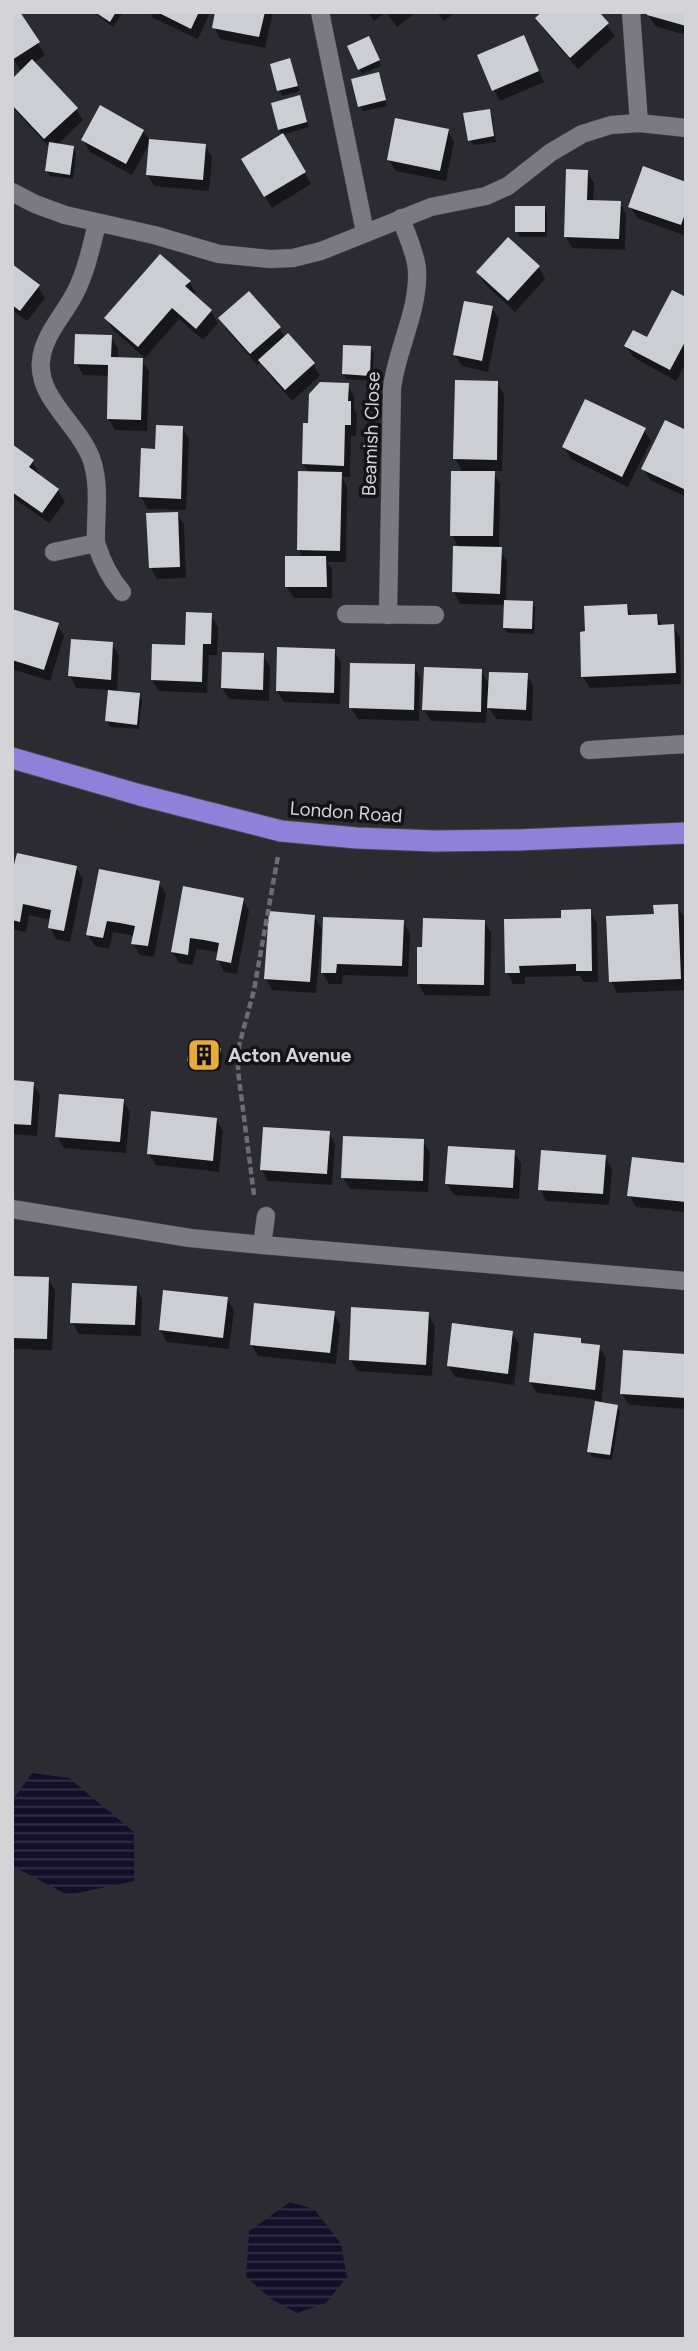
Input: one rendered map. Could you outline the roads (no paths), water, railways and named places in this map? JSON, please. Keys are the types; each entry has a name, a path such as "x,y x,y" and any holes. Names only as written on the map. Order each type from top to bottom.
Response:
{"highway":[{"name":"London Road","path":"12,758 140,795 281,831 356,838 435,841 686,833"}],"street":[{"path":"320,12 365,232"},
{"path":"631,12 639,123"},
{"path":"12,192 65,215 154,235 219,254 270,259 293,258 321,251 431,206 486,195 509,186 550,153 582,134 611,125 639,123 686,128"},
{"name":"Beamish Close","path":"388,615 391,388 416,294 417,267 401,218"},
{"path":"97,224 75,294 44,347 41,375 46,389 86,444 93,461 97,500 96,543 111,579 122,592"},
{"path":"54,552 96,543"},
{"path":"346,614 435,615"},
{"path":"589,750 686,744"},
{"path":"12,1209 190,1238 686,1281"},
{"path":"262,1245 266,1216"}],"place":[{"name":"Acton Avenue","path":"204,1055"}]}
